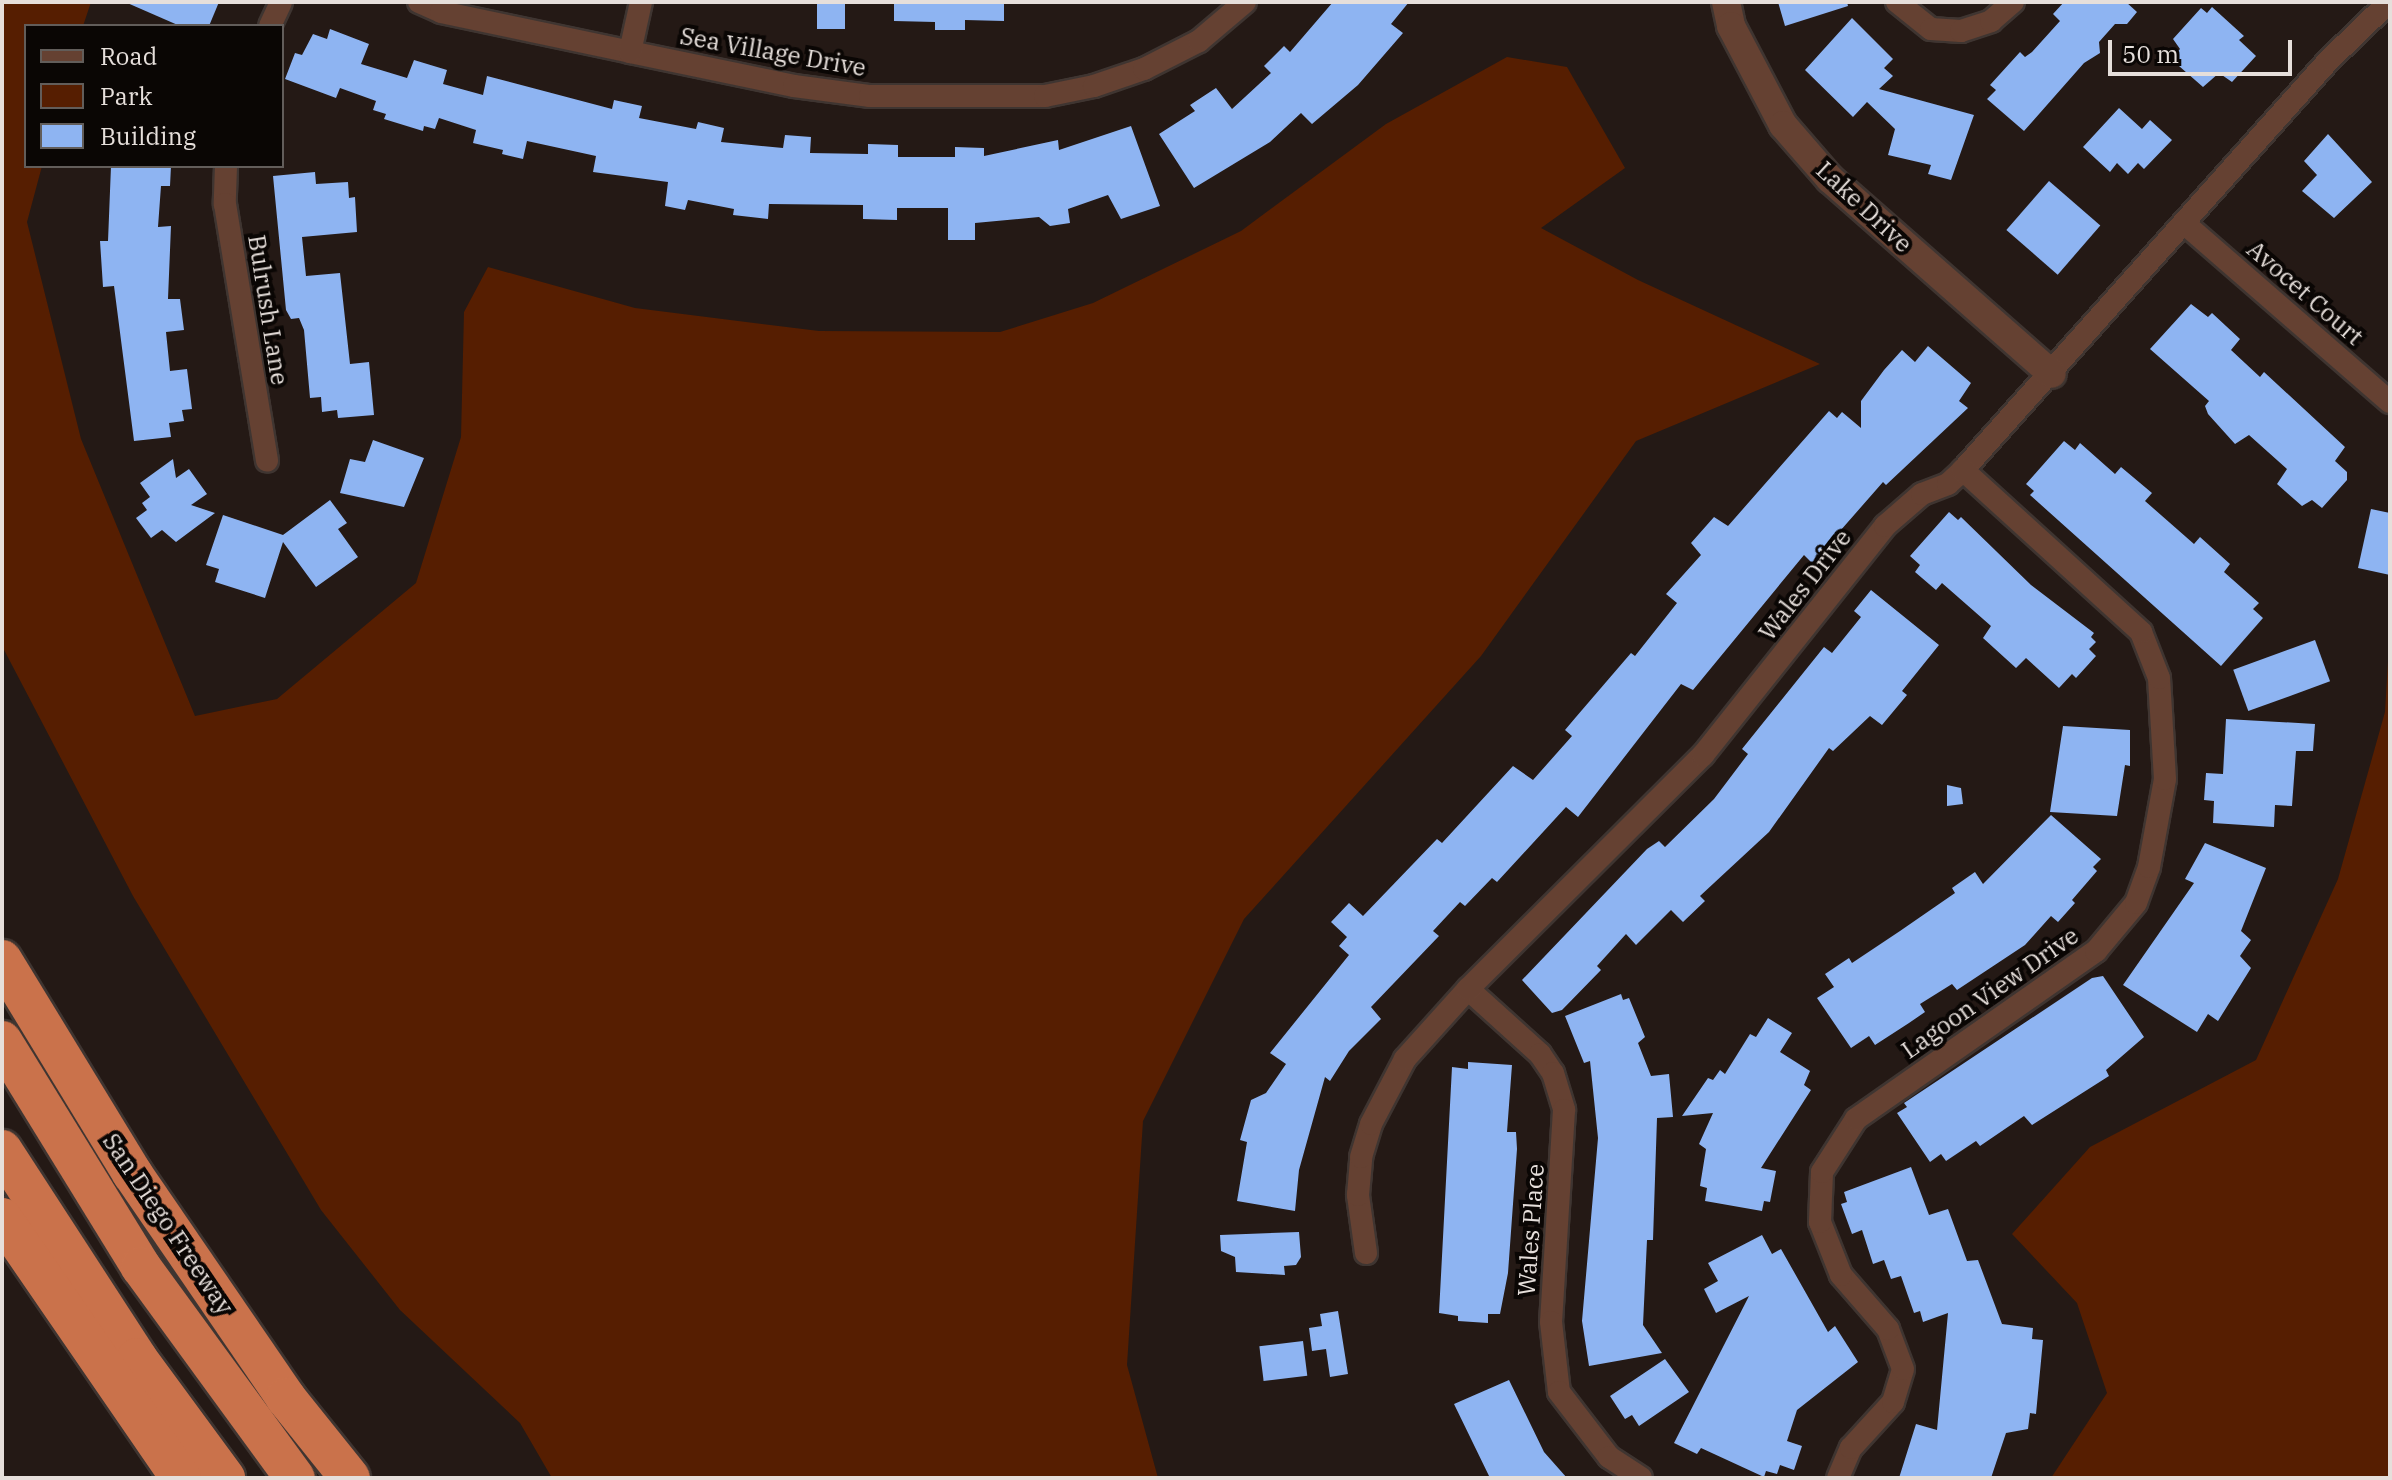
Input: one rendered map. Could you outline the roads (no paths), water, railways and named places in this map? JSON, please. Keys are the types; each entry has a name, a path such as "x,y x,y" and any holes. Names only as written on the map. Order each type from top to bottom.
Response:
{"highway":[{"name":"San Diego Freeway","path":"2,960 132,1173 286,1398 350,1478"},
{"path":"2,1041 141,1267 295,1478"},
{"path":"2,1150 137,1358 225,1478"},
{"path":"2,1218 181,1478"}],"street":[{"path":"271,24 281,2"},
{"name":"Sea Village Drive","path":"419,2 441,12 630,52 794,86 870,96 1045,96 1144,69 1199,41 1245,2"},
{"path":"630,52 641,2"},
{"name":"Lake Drive","path":"1726,2 1731,26 1783,125 1830,179 2052,374"},
{"path":"1897,2 1931,29 1961,31 1991,21 2013,2"},
{"name":"Wales Drive","path":"1366,1253 1358,1195 1361,1157 1371,1124 1405,1059 1468,989 1703,755 1885,526 1922,494 1948,484 1963,470 2052,374 2329,60 2389,2"},
{"name":"Bulrush Lane","path":"226,168 225,204 267,461"},
{"name":"Avocet Court","path":"2185,224 2390,402"},
{"name":"Lagoon View Drive","path":"1838,1478 1851,1448 1893,1402 1903,1369 1888,1329 1841,1275 1820,1222 1822,1172 1856,1119 2096,951 2136,903 2149,867 2165,779 2159,678 2141,632 1963,470"},
{"name":"Wales Place","path":"1468,989 1540,1054 1553,1073 1564,1110 1551,1322 1559,1392 1609,1457 1641,1478"}]}
